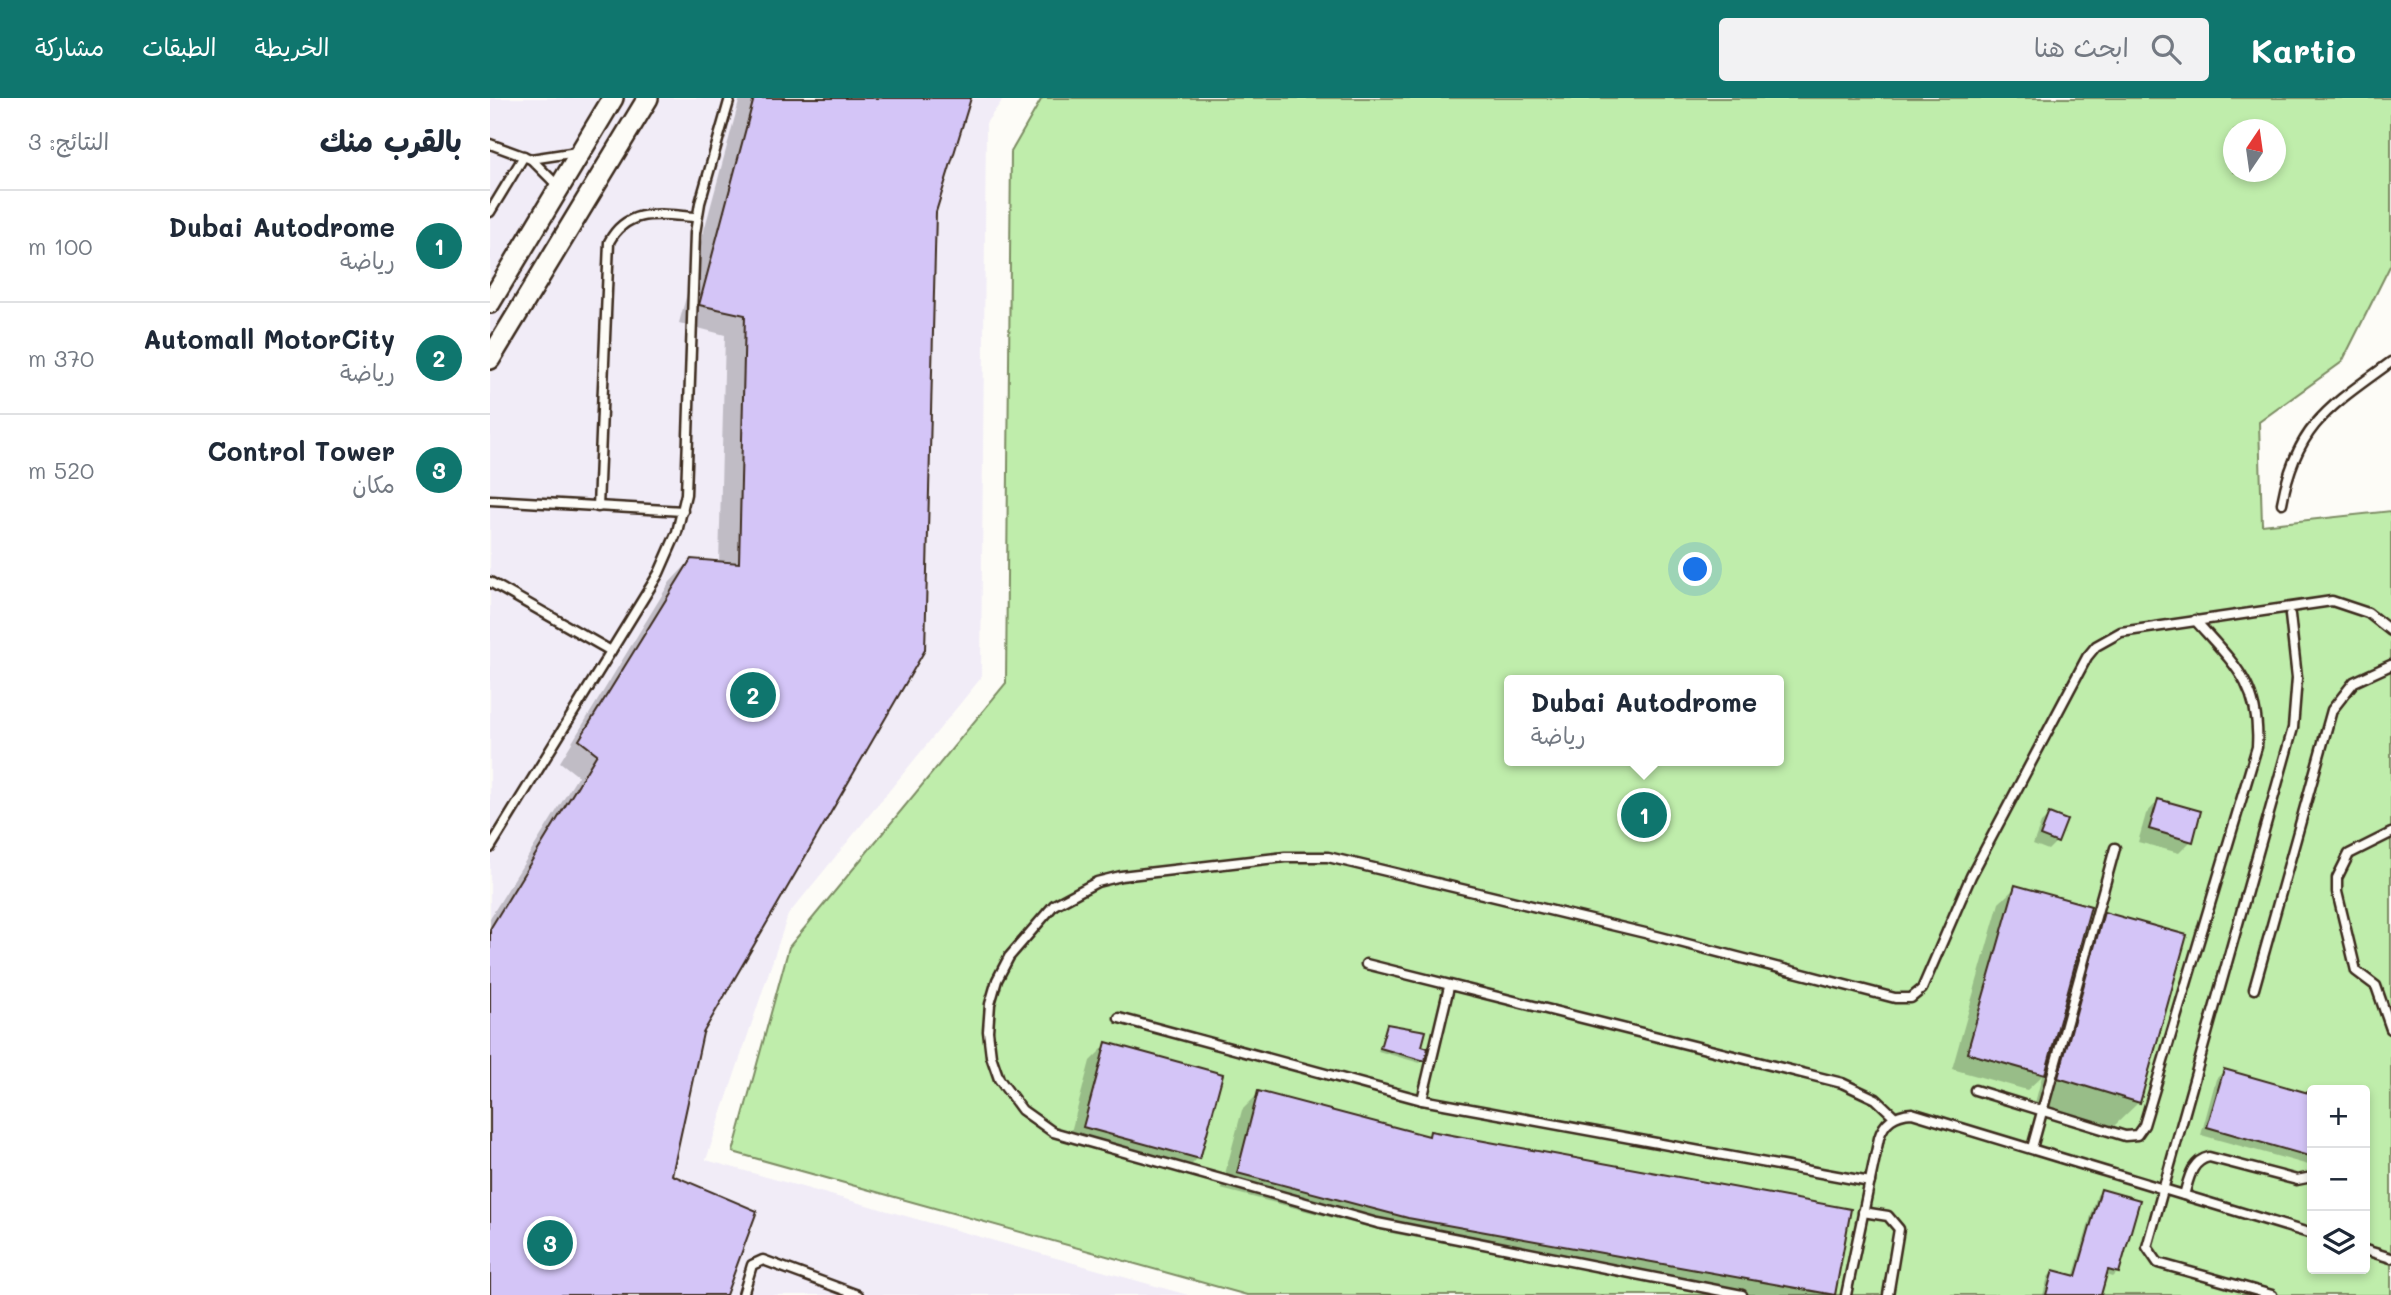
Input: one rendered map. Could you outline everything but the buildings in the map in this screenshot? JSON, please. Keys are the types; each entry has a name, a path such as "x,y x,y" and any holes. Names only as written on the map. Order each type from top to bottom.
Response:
{"street":[{"path":"490,303 613,98"},
{"path":"490,359 648,98"}],"lane":[{"path":"490,848 669,554 683,511 688,476 697,217 730,98"},
{"path":"490,144 528,158 559,187"},
{"path":"490,212 528,158 580,152"},
{"path":"598,507 609,242 615,231 637,216 697,217"},
{"path":"2281,503 2294,456 2306,434 2340,399 2391,362"},
{"path":"490,500 683,511"},
{"path":"490,582 611,651"},
{"path":"1742,1295 1377,1223 1053,1132 1022,1110 1004,1087 995,1067 988,1031 997,980 1009,957 1054,905 1097,882 1155,872 1315,856 1645,933 1895,998 1911,998 1922,989 1970,876 2087,657 2096,646 2121,632 2332,601 2368,613 2391,631"},
{"path":"2273,1295 2158,1263 2150,1256 2148,1236 2292,728 2297,678 2290,615"},
{"path":"1975,1090 2125,1136 2137,1135 2144,1125 2257,747 2256,708 2246,683 2195,620"},
{"path":"2254,989 2332,710 2354,682 2391,665"},
{"path":"2391,834 2349,854 2337,878 2356,971 2376,986 2391,1029"},
{"path":"2032,1149 2115,848"},
{"path":"1366,964 1449,987 1842,1083 1876,1100 1895,1116"},
{"path":"1422,1100 1449,987"},
{"path":"1119,1018 1422,1100 1870,1182"},
{"path":"1846,1295 1882,1129 1895,1116 1912,1113 2307,1232"},
{"path":"2184,1195 2193,1167 2209,1157 2297,1180 2307,1178"},
{"path":"1863,1212 1888,1216 1899,1229 1888,1295"},
{"path":"2370,1252 2391,1258"},
{"path":"743,1295 752,1265 763,1260 858,1295"}],"shaded area":[{"path":"490,98 1004,98 986,123 981,678 788,915 706,1160 1188,1295 490,1295"}],"green space":[{"path":"1042,98 2391,98 2391,264 2342,362 2259,422 2262,525 2391,511 2391,1295 1247,1295 733,1152 789,947 1006,683 1011,152"}],"place":[{"name":"Automall MotorCity","path":"753,695"},
{"name":"Dubai Autodrome","path":"1644,815"},
{"name":"Control Tower","path":"550,1243"}]}
